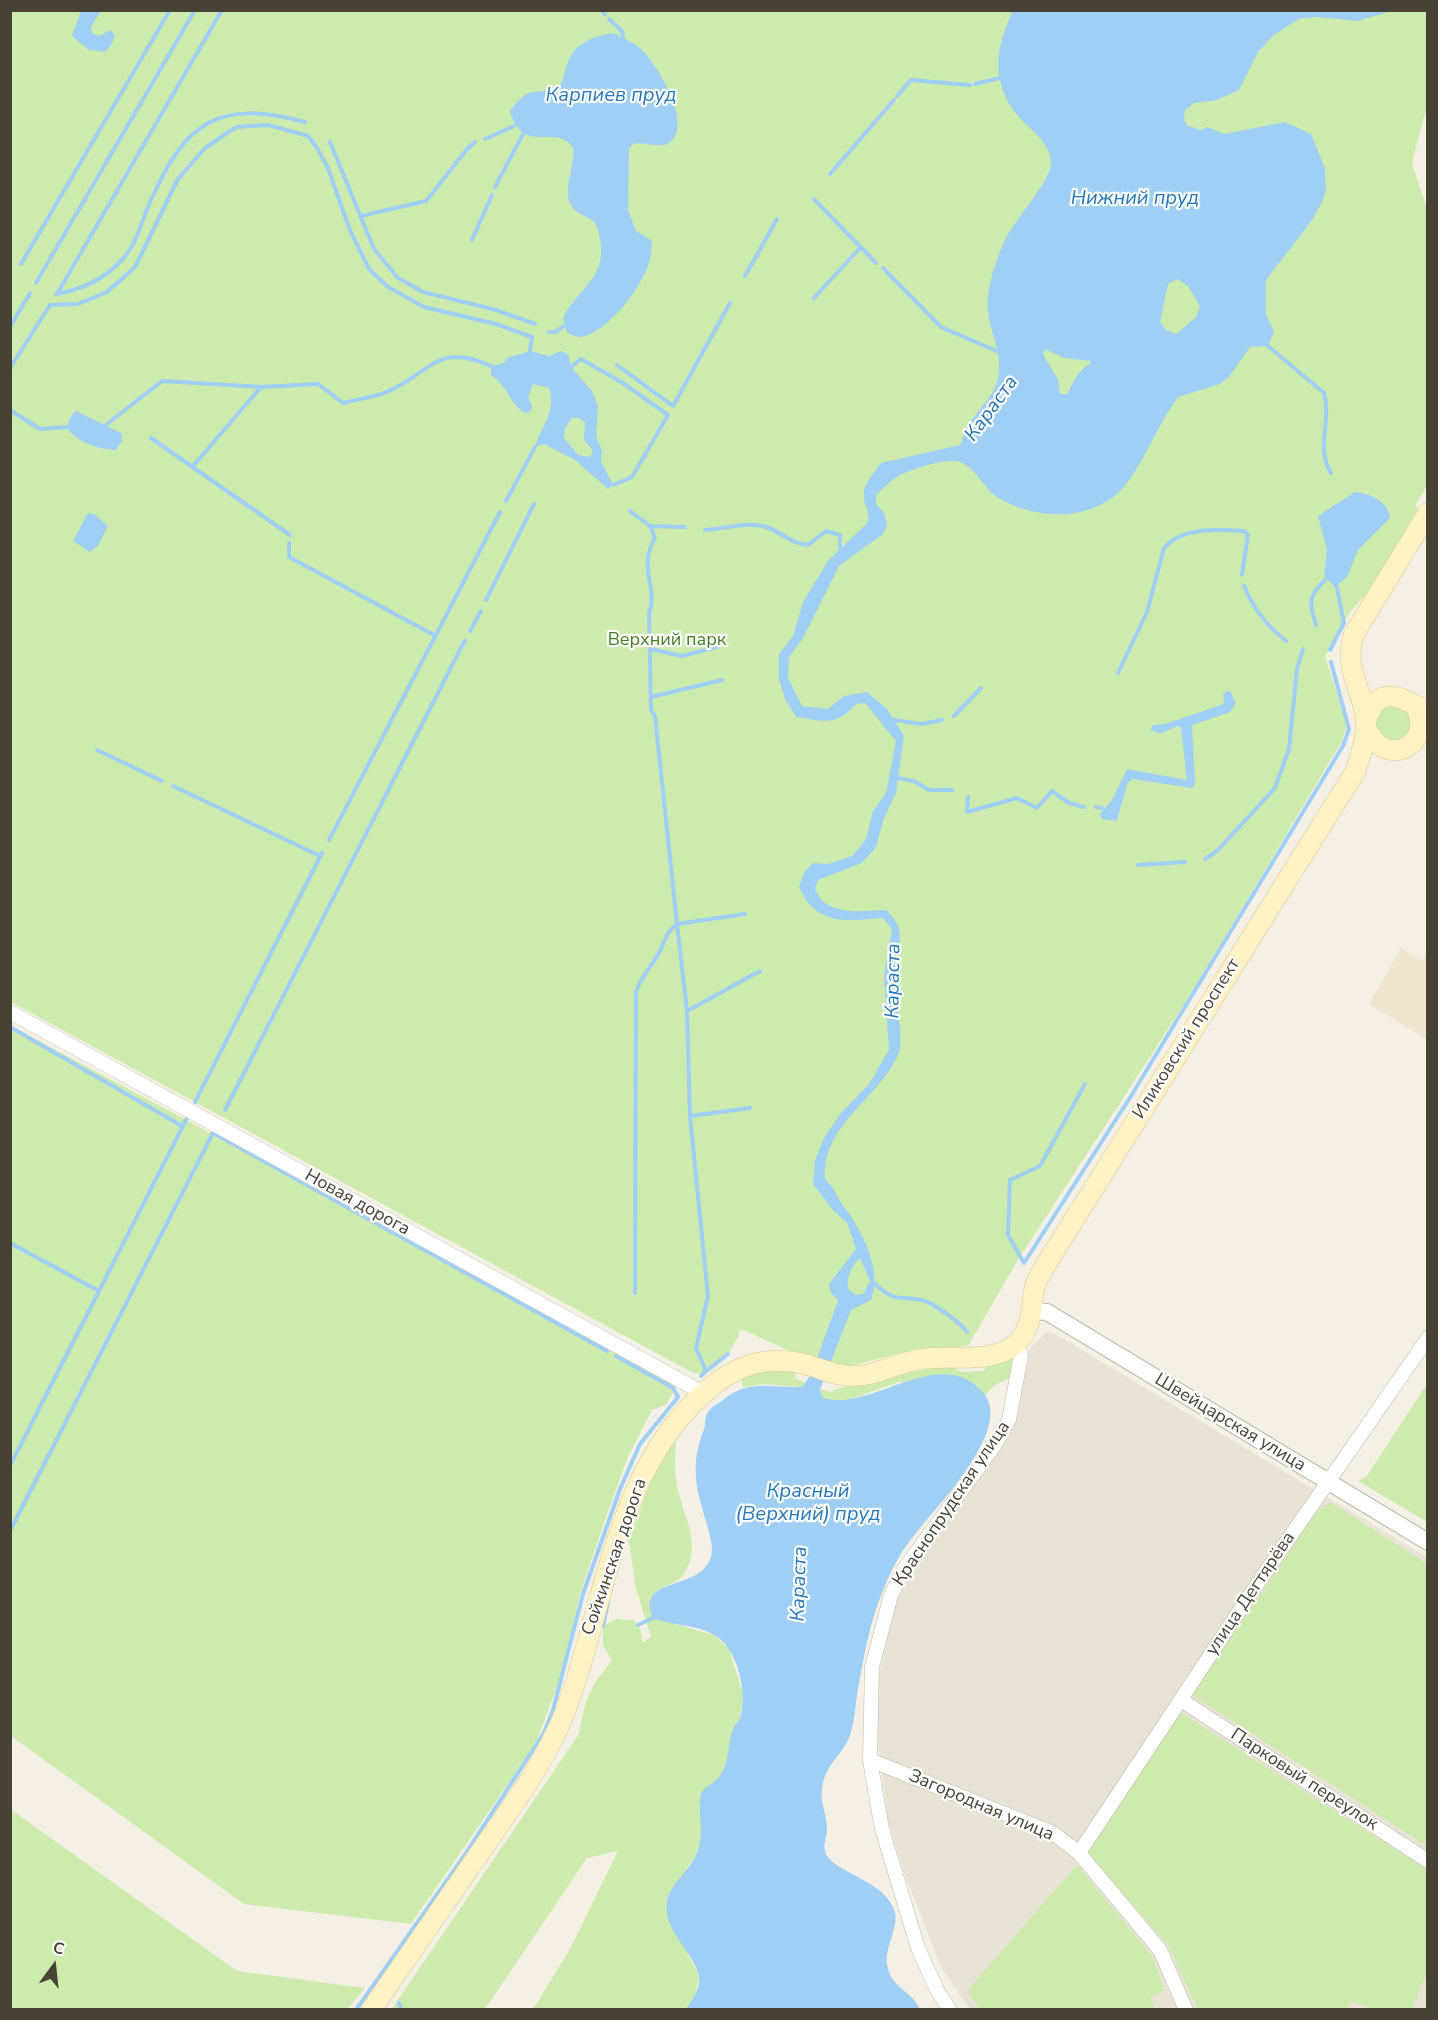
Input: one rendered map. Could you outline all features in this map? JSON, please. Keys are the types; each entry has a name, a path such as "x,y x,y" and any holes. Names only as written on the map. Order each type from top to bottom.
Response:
{"main road":[{"name":"Иликовский проспект","path":"1355,772 1366,724 1349,661 1350,647 1354,634 1428,513"},
{"path":"1405,749 1420,733 1422,722 1416,705 1397,696 1379,700 1369,712 1366,724 1372,740 1381,748 1391,751 1428,746"},
{"name":"Иликовский проспект","path":"1031,1311 1036,1283 1045,1266 1355,772 1373,756 1405,749"},
{"name":"Краснопрудская улица","path":"1016,1344 1024,1333 1031,1311"},
{"name":"Сойкинская дорога","path":"371,2010 526,1786 548,1749 571,1692 609,1565 643,1475 668,1432 704,1393 723,1378 751,1362 779,1359 831,1373 858,1376 921,1359 988,1355 1016,1344"}],"street":[{"name":"Новая дорога","path":"10,1012 704,1393"},
{"name":"Швейцарская улица","path":"1031,1311 1047,1312 1428,1542"},
{"name":"улица Дегтярёва","path":"1079,1853 1260,1580 1428,1338"},
{"name":"Краснопрудская улица","path":"950,2010 937,1990 918,1948 882,1829 870,1760 872,1667 891,1595 915,1554 994,1446 1009,1420 1021,1355 1016,1344"},
{"name":"Парковый переулок","path":"1181,1700 1428,1861"},
{"name":"Загородная улица","path":"870,1760 1053,1833 1079,1853 1160,1950 1186,2010"}],"shaded area":[{"path":"1401,948 1422,961 1427,953 1427,1040 1369,1004"},
{"path":"1047,1332 1054,1333 1427,1557 1427,2009 969,2009 941,1967 903,1870 888,1821 873,1706 893,1607 943,1521 1015,1417 1030,1348"}],"green space":[{"name":"Верхний парк","path":"10,11 1427,11 1427,106 1412,163 1428,212 1427,486 1415,506 1418,509 1371,590 1350,612 1325,657 1347,723 1342,741 1192,992 1016,1263 968,1346 912,1350 847,1367 801,1356 741,1329 729,1353 717,1366 710,1371 693,1373 11,1002"},
{"path":"1384,705 1407,706 1415,728 1398,744 1377,734 1374,718"},
{"path":"11,1026 678,1384 666,1405 652,1410 627,1459 580,1594 563,1671 535,1745 411,1924 244,1904 11,1736"},
{"path":"1013,1350 1014,1376 995,1385 985,1395 970,1383 899,1382 851,1399 832,1401 822,1398 820,1389 831,1392 928,1369 952,1366 960,1372 984,1371 986,1363"},
{"path":"752,1370 796,1371 795,1379 805,1382 802,1387 764,1384 743,1387 741,1376"},
{"path":"1427,1384 1427,1522 1358,1481 1366,1477"},
{"path":"676,1432 676,1479 689,1526 692,1549 683,1575 655,1592 653,1618 714,1635 729,1649 743,1694 740,1718 732,1730 731,1748 720,1777 702,1792 699,1807 703,1822 700,1843 695,1857 675,1885 689,1957 699,1976 696,1993 686,2009 533,2009 569,1951 618,1851 587,1858 485,2009 391,2010 579,1734 589,1694 612,1661 603,1645 603,1626 616,1619 634,1620 641,1631 642,1643 651,1637 636,1589 629,1541 655,1468"},
{"path":"1330,1502 1427,1564 1427,1846 1192,1695 1316,1513"},
{"path":"1180,1712 1427,1870 1427,1972 1412,2009 1374,2009 1351,2001 1347,2009 1198,2009 1168,1945 1086,1851"},
{"path":"10,1809 237,1971 365,1988 347,2009 11,2009"},
{"path":"1077,1865 1152,1956 1165,1990 1150,1997 1155,2009 980,2009 967,1991"}],"water":[{"path":"81,11 101,11 91,27 92,33 100,36 110,30 115,35 112,44 105,52 89,50 72,36"},
{"path":"1013,11 1391,11 1358,21 1317,17 1299,19 1274,35 1258,52 1239,90 1217,100 1194,103 1185,110 1184,120 1188,126 1201,130 1207,127 1224,134 1285,122 1311,134 1325,168 1326,189 1322,202 1312,220 1266,280 1266,315 1274,331 1268,346 1250,347 1229,377 1220,384 1178,397 1144,456 1121,490 1108,501 1093,508 1077,513 1059,514 1025,509 994,495 967,465 956,461 929,465 897,477 876,495 876,504 884,513 887,525 883,534 839,566 802,640 789,657 788,678 802,706 828,709 844,696 867,692 887,709 904,736 896,793 884,818 876,847 862,863 818,880 815,888 827,904 835,908 855,911 886,910 898,925 900,932 895,972 899,1053 879,1084 842,1127 832,1143 826,1160 825,1179 857,1226 868,1250 872,1262 874,1288 871,1300 851,1310 820,1390 823,1398 842,1400 928,1376 949,1374 968,1380 985,1395 990,1410 988,1428 968,1467 906,1546 887,1581 868,1638 851,1732 845,1745 829,1767 822,1789 827,1829 825,1851 836,1865 867,1882 887,1897 895,1914 887,1957 889,1972 892,1979 916,2002 920,2009 686,2009 697,1989 699,1976 669,1922 667,1901 672,1888 696,1855 701,1837 700,1798 703,1790 723,1772 731,1735 740,1718 742,1684 735,1660 722,1641 707,1631 653,1618 650,1604 654,1595 663,1588 688,1579 700,1572 708,1563 712,1549 698,1493 696,1465 697,1452 708,1412 730,1395 749,1387 802,1387 812,1373 838,1300 831,1293 829,1284 856,1249 847,1223 833,1210 813,1184 815,1160 824,1138 841,1113 869,1084 889,1050 884,975 892,929 883,918 845,920 823,915 806,900 799,887 804,873 813,863 828,864 852,856 866,839 873,811 886,793 896,741 865,703 856,704 842,716 829,721 796,717 785,699 779,679 779,654 793,636 803,602 828,561 868,522 864,498 865,488 881,463 960,445 969,424 996,386 999,363 987,304 992,276 1004,242 1038,191 1051,164 1048,149 1019,117 1003,91 998,65 999,51","holes":["1177,279 1188,286 1200,306 1196,317 1176,334 1166,330 1160,322 1168,284","1045,349 1064,358 1090,361 1090,364 1079,373 1067,394 1060,394 1058,379 1043,355","860,1258 870,1281 863,1294 856,1295 849,1290 848,1281 852,1269"]},
{"name":"Карпиев пруд","path":"613,33 638,47 656,68 671,95 678,123 676,135 669,143 660,145 637,143 629,149 628,210 636,231 651,240 648,267 640,283 618,313 592,333 578,337 567,333 563,318 598,267 601,246 598,231 595,223 575,210 570,203 568,189 573,148 566,141 558,138 531,136 523,133 515,125 510,111 528,94 559,87 570,57 579,46 598,36"},
{"path":"530,351 549,356 561,351 568,354 571,367 592,391 598,406 596,436 602,450 601,461 613,485 608,489 575,460 544,444 535,447 550,412 549,388 533,384 528,398 532,405 531,411 525,413 491,375 491,366 504,363 507,358","holes":["572,418 585,422 584,440 593,451 590,457 578,455 564,438 565,428"]},
{"path":"76,411 121,433 122,441 116,450 88,444 70,432 67,427 71,416"},
{"path":"1355,492 1378,499 1386,507 1390,518 1358,550 1347,577 1335,587 1324,576 1327,550 1318,516"},
{"path":"88,513 94,514 108,526 98,546 90,552 73,541"},
{"path":"1230,691 1236,703 1230,712 1192,725 1195,783 1192,788 1132,779 1127,784 1117,821 1102,819 1100,814 1112,800 1127,769 1187,780 1181,728 1178,726 1161,733 1150,730 1153,725 1165,724 1224,704 1223,693"}],"waterway":[{"path":"21,264 170,10"},
{"path":"36,283 195,10"},
{"path":"57,294 222,10"},
{"path":"601,10 605,14"},
{"path":"609,19 622,31 623,39"},
{"path":"975,84 1000,78"},
{"path":"897,96 911,80 970,85"},
{"path":"830,174 894,100"},
{"path":"56,294 88,285 106,274 122,260 138,233 164,173 192,135 209,123 228,116 250,113 305,122"},
{"path":"10,368 50,305 78,304 107,292 135,267 178,179 204,149 236,127 268,125 308,136 317,148 328,168 349,228 369,269 388,287 424,307 496,324 532,337 530,351"},
{"path":"485,139 514,126"},
{"path":"495,187 523,134"},
{"path":"330,142 374,249 398,278 423,292 496,310 535,324"},
{"path":"361,216 426,201 475,142"},
{"path":"472,240 492,195"},
{"path":"814,199 876,263"},
{"path":"745,276 777,219"},
{"path":"814,298 861,247"},
{"path":"883,268 941,327 999,352"},
{"path":"10,327 30,293"},
{"path":"617,365 673,406 730,303"},
{"path":"549,332 555,332 564,326"},
{"path":"1268,346 1324,393 1326,404 1324,453 1331,473"},
{"path":"106,425 162,381 262,387 318,384 343,403 389,391 436,362 447,358 473,359 491,366"},
{"path":"571,367 581,359 623,383 668,415 632,477 613,485"},
{"path":"193,466 261,387"},
{"path":"10,410 40,429 67,427"},
{"path":"151,438 290,535"},
{"path":"506,501 535,447"},
{"path":"486,600 534,504"},
{"path":"630,511 650,526 685,527"},
{"path":"329,840 500,512"},
{"path":"705,530 759,525 808,545 826,531 840,535 840,547"},
{"path":"635,1293 636,992 668,933 677,924 655,716 651,710 649,613 652,595 648,559 655,538 650,526"},
{"path":"1118,673 1147,612 1164,548 1172,541 1201,531 1244,531 1248,535 1242,575"},
{"path":"289,543 289,557 434,635"},
{"path":"1316,625 1311,606 1315,591 1325,580"},
{"path":"1330,650 1344,623 1336,583"},
{"path":"1244,586 1261,616 1286,641"},
{"path":"470,631 481,611"},
{"path":"225,1110 465,640"},
{"path":"650,649 682,656 717,647"},
{"path":"1205,859 1217,851 1275,788 1289,749 1297,669 1303,649"},
{"path":"1085,1084 1040,1166 1010,1180 1008,1235 1024,1263 1131,1096 1343,746 1349,729 1331,662"},
{"path":"651,697 722,680"},
{"path":"954,716 981,688"},
{"path":"894,720 922,724 942,720"},
{"path":"97,750 162,781"},
{"path":"898,778 914,781 929,790 952,790"},
{"path":"173,786 320,856"},
{"path":"968,797 967,812 1017,798 1037,808 1052,791 1069,803 1084,807"},
{"path":"1096,807 1102,808"},
{"path":"195,1102 322,853"},
{"path":"1138,865 1185,862"},
{"path":"745,914 677,924 687,1011 760,971"},
{"path":"687,1011 690,1116 708,1296 696,1348 706,1371 701,1376"},
{"path":"10,1027 182,1126"},
{"path":"690,1116 750,1108"},
{"path":"10,1466 188,1116"},
{"path":"10,1531 213,1133 607,1351"},
{"path":"10,1243 99,1291"},
{"path":"875,1284 892,1296 922,1300 932,1305 953,1318 967,1332"},
{"path":"706,1371 728,1354"},
{"path":"356,2010 464,1856 544,1733 553,1710 583,1594 620,1489 640,1444 678,1397 673,1388 616,1356"},
{"path":"603,1626 608,1602"},
{"path":"638,1625 653,1618"},
{"path":"399,2003 401,2010"}],"water label":[{"name":"Нижний пруд","path":"1135,199"},
{"name":"Караста","path":"992,409"},
{"name":"Караста","path":"894,981"},
{"name":"Красный (Верхний) пруд","path":"808,1504"},
{"name":"Караста","path":"800,1584"}]}
